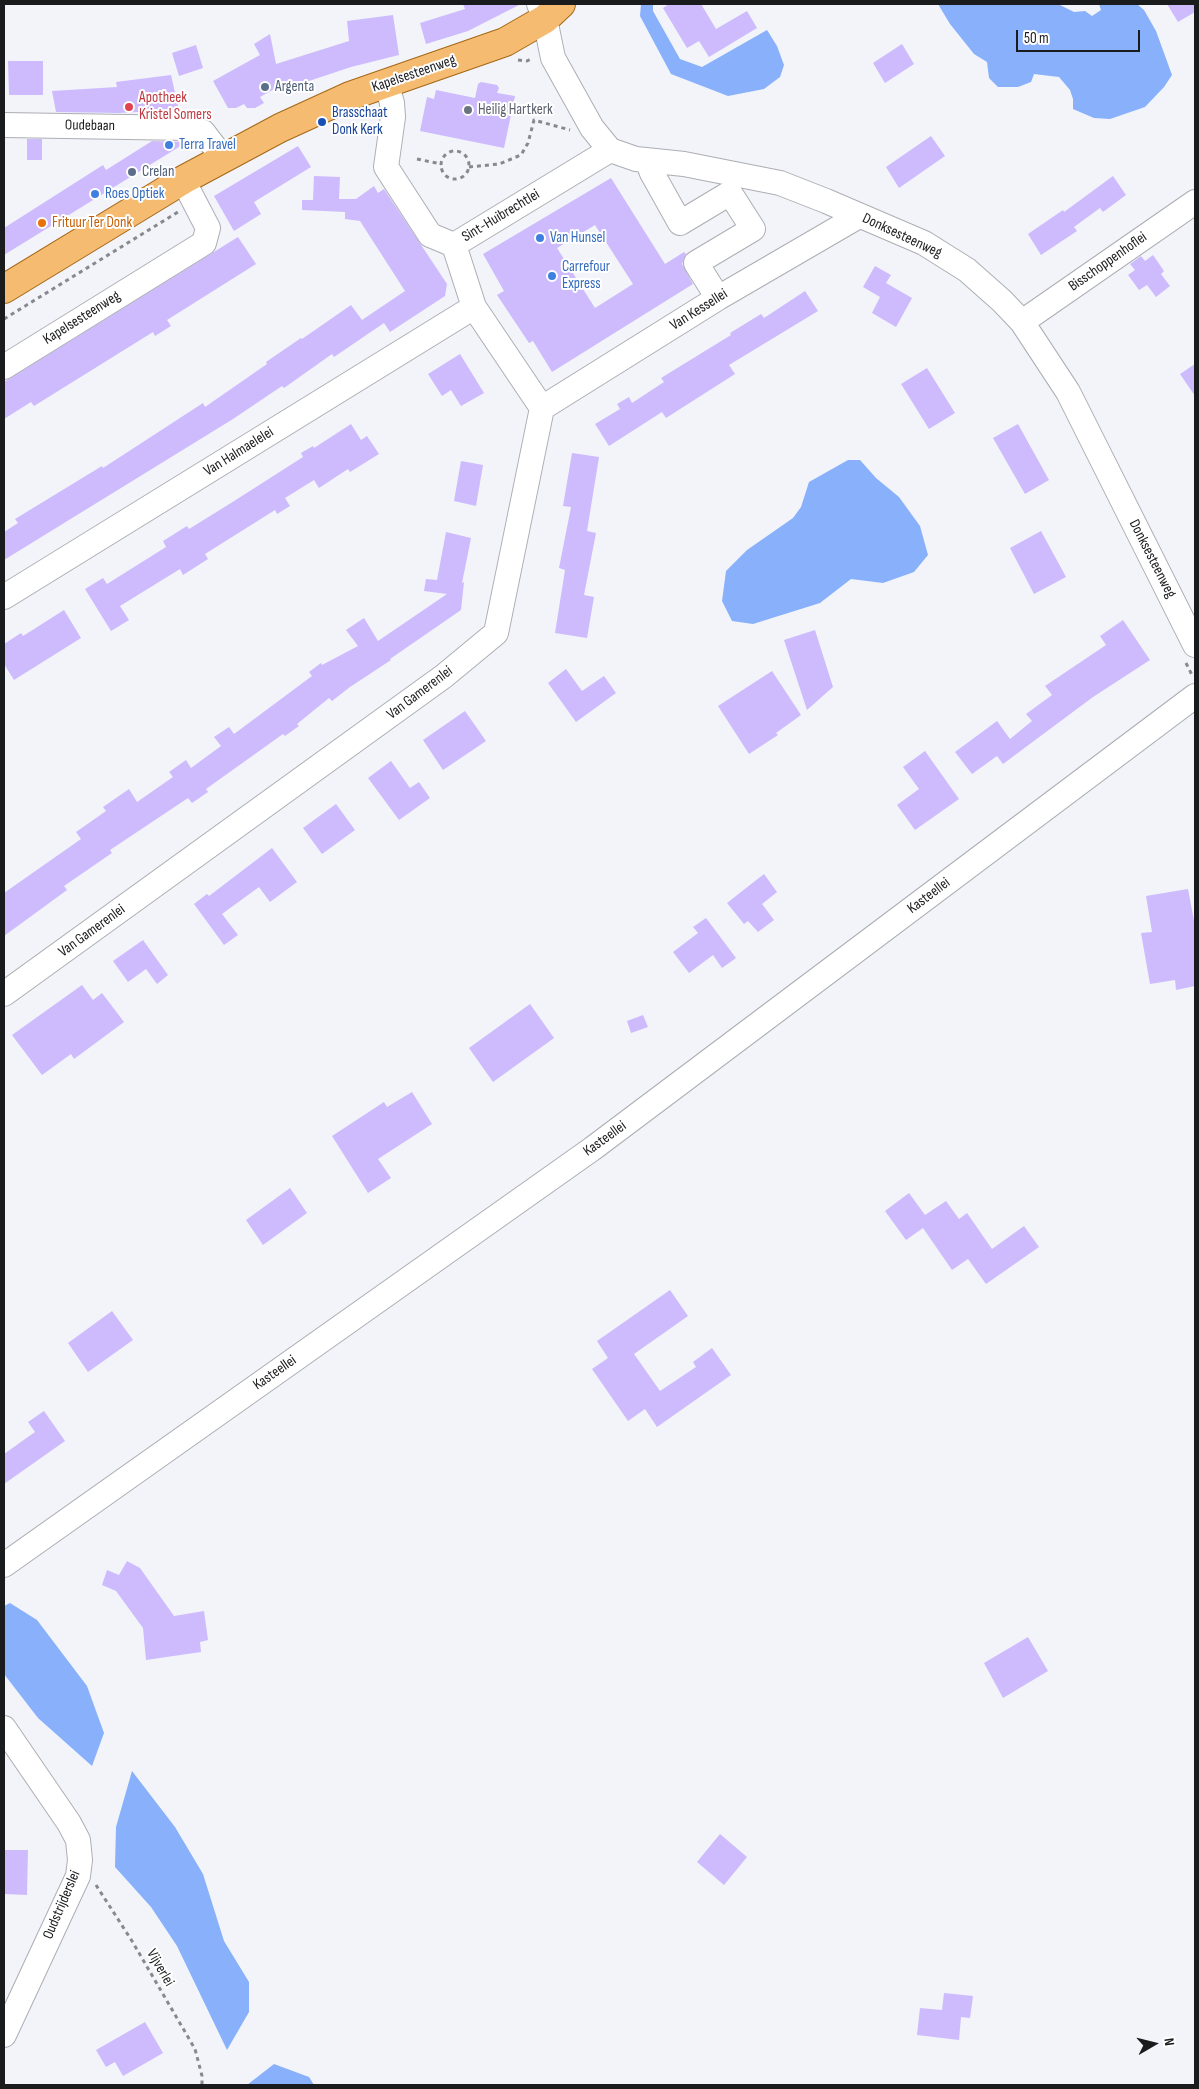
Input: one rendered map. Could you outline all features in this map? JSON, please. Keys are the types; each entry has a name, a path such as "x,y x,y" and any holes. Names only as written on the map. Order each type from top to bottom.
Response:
{"main road":[{"name":"Kapelsesteenweg","path":"4,289 189,191 224,158 280,128 386,82 505,42 548,9"}],"street":[{"path":"548,9 554,58 592,128 610,150"},
{"name":"Sint-Huibrechtlei","path":"386,82 392,103 393,117 386,167 430,235 454,245 610,150"},
{"name":"Oudebaan","path":"4,125 190,128 203,132 224,158"},
{"name":"Donksesteenweg","path":"610,150 636,159 684,164 780,184 924,244 967,270 1002,301 1022,322 1068,392 1195,645"},
{"path":"647,160 652,173 680,222 730,193 753,229 696,263 718,298"},
{"name":"Kapelsesteenweg","path":"4,367 204,243 208,228 189,191"},
{"name":"Bisschoppenhoflei","path":"1022,322 1195,202"},
{"name":"Van Kessellei","path":"542,408 718,298 859,216"},
{"path":"454,245 474,307 542,408"},
{"name":"Van Halmaelelei","path":"4,597 474,307"},
{"name":"Van Gamerenlei","path":"4,994 444,676 496,632 542,408"},
{"name":"Kasteellei","path":"4,1565 592,1149 1195,696"},
{"name":"Oudstrijderslei","path":"4,1728 69,1823 78,1840 80,1860 78,1876 4,2035"}],"path":[{"path":"513,59 527,62"},
{"path":"469,167 499,164 520,155 528,143 534,120 570,130"},
{"path":"454,151 467,157 469,167 462,178 453,180 445,176 440,164 445,155 454,151"},
{"path":"417,159 440,164"},
{"path":"4,320 189,191"},
{"name":"Vijverlei","path":"78,1876 97,1885 132,1941 195,2050 202,2076 202,2085"}],"water":[{"path":"641,4 653,4 653,11 680,59 702,67 767,30 777,46 784,65 780,77 764,89 728,96 671,74 640,16"},
{"path":"938,4 1058,4 1074,12 1085,11 1092,16 1101,10 1099,4 1137,4 1144,10 1156,31 1172,75 1164,87 1145,107 1110,119 1094,118 1073,109 1073,99 1070,90 1059,77 1034,74 1031,82 1018,87 998,87 989,78 987,62 974,54 950,24"},
{"path":"848,460 860,460 876,478 899,497 920,526 928,555 914,572 883,583 851,579 820,603 753,624 732,621 722,601 726,571 747,550 793,518 801,507 809,482"},
{"path":"10,1603 37,1620 87,1686 104,1733 92,1766 38,1718 4,1674 4,1606"},
{"path":"132,1771 175,1827 203,1874 224,1941 249,1982 249,2012 227,2050 177,1946 151,1907 115,1867 116,1827"},
{"path":"274,2064 309,2077 314,2085 247,2085"}],"building":[{"path":"463,4 521,4 468,31 426,44 420,23 465,9"},
{"path":"669,4 701,4 716,29 747,11 757,28 709,57 699,41 687,48 663,8"},
{"path":"1167,4 1195,4 1195,12 1178,22"},
{"path":"393,15 399,55 351,67 288,88 285,83 260,97 264,103 255,108 247,108 244,104 236,108 228,108 213,81 260,55 254,44 270,34 276,64 349,41 347,21"},
{"path":"902,44 914,64 885,83 873,63"},
{"path":"196,45 203,68 179,76 172,53"},
{"path":"8,61 43,61 43,95 9,95"},
{"path":"171,75 179,110 118,113 56,112 52,91 117,87 116,82"},
{"name":"Heilig Hartkerk","path":"481,82 497,85 499,88 497,93 515,96 504,148 420,131 427,97 434,99 436,90 475,98 478,84"},
{"path":"931,136 945,156 899,188 886,167"},
{"path":"27,139 42,139 42,160 27,160"},
{"path":"152,141 187,142 4,255 4,228 103,165 106,170"},
{"path":"298,146 311,167 254,202 261,214 234,231 214,196"},
{"path":"314,176 340,177 339,199 356,199 374,186 378,193 384,189 447,284 445,296 390,332 384,323 334,357 332,354 284,388 282,386 233,419 4,560 4,532 18,523 15,519 102,466 103,468 203,403 205,407 267,364 266,362 351,305 362,320 405,291 360,221 345,219 345,212 302,210 302,200 313,200"},
{"path":"1113,176 1126,195 1103,212 1100,208 1074,227 1077,231 1041,255 1028,234 1063,210 1064,212"},
{"path":"611,178 665,264 684,252 686,254 682,264 693,284 552,372 533,341 529,343 497,295 504,291 483,254","holes":["595,225 633,284 595,308 557,248"]},
{"path":"238,237 256,264 167,320 171,326 155,336 153,332 34,406 31,402 4,419 4,382"},
{"path":"1153,255 1164,271 1161,274 1170,286 1156,297 1147,285 1139,290 1128,275 1135,270 1130,264 1141,256 1145,261"},
{"path":"875,266 891,275 886,283 912,298 896,327 872,313 880,297 863,287"},
{"path":"805,291 818,311 729,365 735,374 666,418 662,412 609,446 595,424 620,409 617,404 629,397 632,403 664,382 661,378 731,335 730,333 761,314 764,318"},
{"path":"460,354 484,393 461,406 451,390 442,396 428,374"},
{"path":"1195,364 1195,396 1180,374"},
{"path":"927,368 955,413 929,429 901,384"},
{"path":"351,424 361,440 367,436 379,454 350,472 348,469 319,488 314,480 285,498 290,506 277,514 275,510 205,554 208,559 183,575 180,569 120,606 129,620 111,631 85,589 103,578 107,584 166,547 163,541 187,526 189,529 231,503 303,457 301,453 313,446 314,448"},
{"path":"1018,424 1049,480 1025,494 993,438"},
{"path":"572,453 599,457 587,531 596,533 584,595 594,597 587,638 555,633 565,570 559,568 571,507 563,506"},
{"path":"461,461 483,465 476,506 454,501"},
{"path":"1041,531 1066,577 1034,594 1010,548"},
{"path":"446,532 471,538 462,583 464,582 461,610 332,701 329,698 297,724 299,726 285,736 283,734 206,789 208,792 192,803 188,798 110,850 112,853 64,886 67,890 4,936 4,893 81,839 76,832 106,811 103,807 129,789 137,802 173,777 169,772 186,760 191,768 221,746 214,737 229,727 234,734 312,676 309,672 321,663 322,665 358,646 346,630 364,618 378,641 447,594 424,591 426,579 437,580"},
{"path":"64,610 81,638 14,680 4,664 4,644 21,633 23,636"},
{"path":"1123,620 1150,660 1093,697 1003,764 997,756 972,774 955,752 997,721 1010,739 1032,721 1026,714 1052,695 1045,686 1106,645 1100,636"},
{"path":"815,630 833,687 807,710 784,640"},
{"path":"566,669 582,691 604,676 616,693 576,722 548,683"},
{"path":"772,671 801,715 776,733 778,735 749,754 718,706"},
{"path":"465,711 486,741 443,770 423,740"},
{"path":"925,751 959,799 915,830 897,805 919,789 903,767"},
{"path":"391,761 410,788 419,782 430,798 399,820 368,778"},
{"path":"336,804 355,830 322,854 303,828"},
{"path":"272,848 297,882 270,902 259,887 222,914 238,935 224,945 194,904 207,894 209,896"},
{"path":"764,874 777,892 762,904 774,920 758,932 748,921 744,924 727,903"},
{"path":"1188,889 1195,926 1195,986 1176,990 1175,980 1150,984 1141,933 1152,932 1146,896"},
{"path":"706,918 736,958 722,968 713,955 689,973 673,952 698,933 693,927"},
{"path":"143,940 168,975 157,984 146,969 128,982 113,961"},
{"path":"82,985 93,1000 102,993 124,1022 74,1059 71,1054 42,1075 12,1035"},
{"path":"530,1004 554,1038 493,1082 469,1048"},
{"path":"643,1015 648,1027 631,1033 627,1021"},
{"path":"412,1092 432,1124 378,1159 391,1178 368,1193 332,1136 384,1102 387,1107"},
{"path":"290,1188 307,1213 263,1245 246,1220"},
{"path":"909,1193 925,1215 946,1201 959,1219 967,1213 992,1249 1024,1226 1039,1247 986,1284 968,1259 952,1270 923,1228 906,1240 885,1211"},
{"path":"670,1290 688,1316 634,1354 660,1391 696,1367 693,1362 712,1348 731,1375 657,1427 645,1409 628,1421 592,1369 608,1358 597,1341"},
{"path":"112,1311 133,1340 88,1372 68,1343"},
{"path":"44,1411 65,1441 4,1484 4,1454 35,1432 28,1422"},
{"path":"127,1561 140,1568 174,1616 204,1611 208,1640 200,1642 201,1652 146,1660 143,1628 116,1591 102,1585 107,1570 119,1575"},
{"path":"1028,1637 1048,1671 1003,1698 984,1663"},
{"path":"720,1834 747,1857 724,1885 697,1862"},
{"path":"4,1850 28,1850 27,1895 4,1894"},
{"path":"944,1993 973,1996 970,2018 961,2017 959,2040 917,2035 920,2008 942,2010"},
{"path":"145,2022 163,2053 123,2076 115,2062 106,2067 96,2050"}],"place":[{"name":"Argenta","path":"265,87"},
{"name":"Apotheek Kristel Somers","path":"129,107"},
{"name":"Heilig Hartkerk","path":"468,110"},
{"name":"Brasschaat Donk Kerk","path":"322,122"},
{"name":"Terra Travel","path":"169,145"},
{"name":"Crelan","path":"132,172"},
{"name":"Roes Optiek","path":"95,194"},
{"name":"Frituur Ter Donk","path":"42,223"},
{"name":"Van Hunsel","path":"540,238"},
{"name":"Carrefour Express","path":"552,276"}]}
